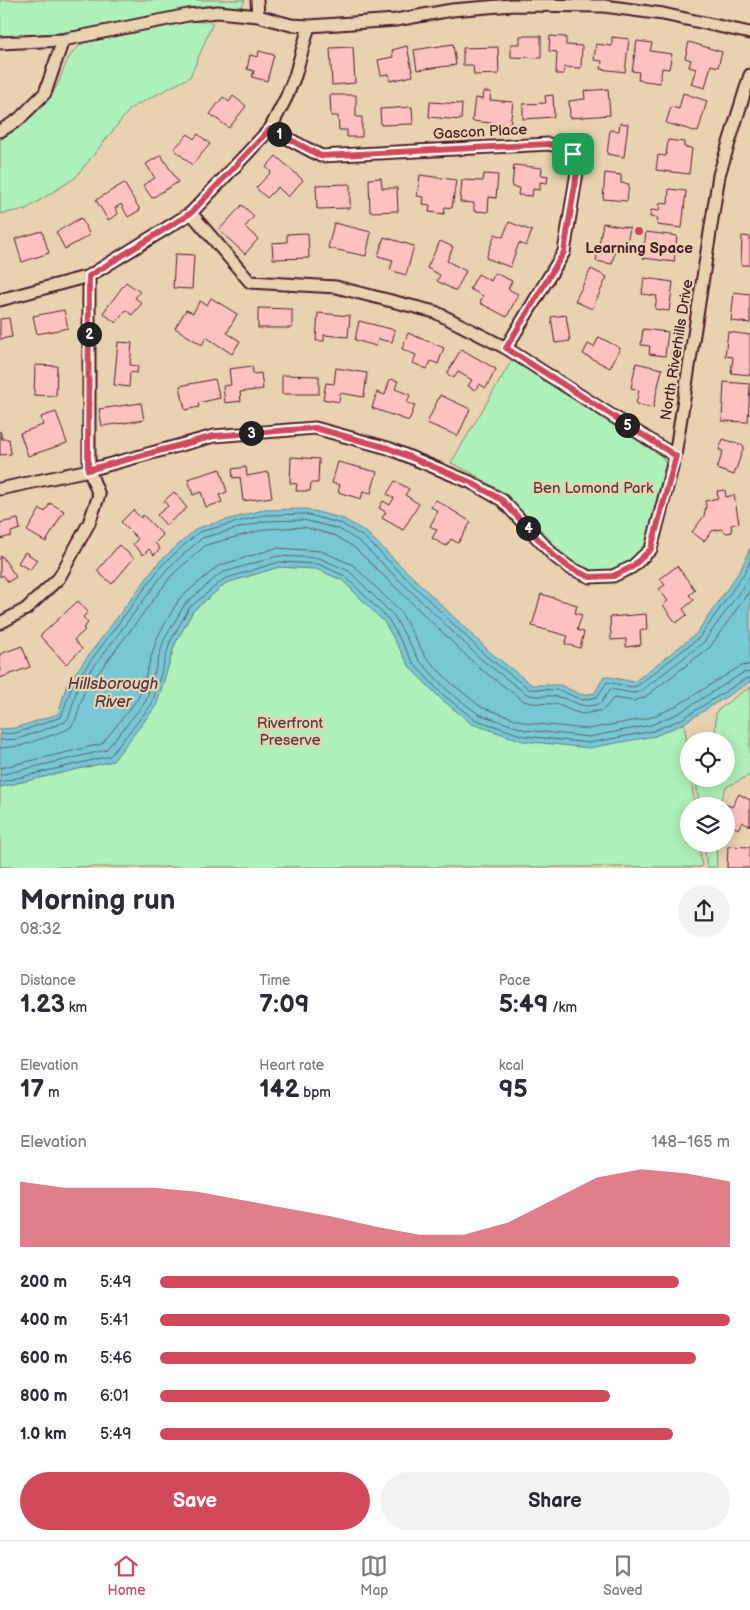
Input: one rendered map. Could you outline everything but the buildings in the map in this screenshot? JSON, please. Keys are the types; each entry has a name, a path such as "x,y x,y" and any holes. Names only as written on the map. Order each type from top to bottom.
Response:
{"street":[{"path":"257,0 258,16"},
{"path":"0,43 63,40 188,15 218,12 258,16 291,25 309,26 396,20 452,10 512,5 604,6 663,14 750,33"},
{"path":"0,300 89,276 191,213 270,129 295,76 309,26"},
{"path":"0,131 18,120 45,93 63,40"},
{"name":"North Riverhills Drive","path":"0,489 88,470 214,436 315,428 388,448 470,482 502,500 554,556 570,568 590,577 613,576 632,567 651,549 676,456 719,175 750,76"},
{"name":"Gascon Place","path":"270,129 321,156 548,144 564,146 573,154 578,166 564,252 506,348"},
{"path":"191,213 250,282 336,287 435,312 506,348 676,456"},
{"path":"0,623 26,608 59,578 89,523 99,495 88,470 89,276"}],"green space":[{"path":"0,0 245,0 241,8 203,8 58,33 0,36"},
{"path":"193,21 213,23 190,77 131,108 75,178 26,209 0,214 0,140 29,119 48,100 57,86 67,60 76,49 83,43"},
{"name":"Ben Lomond Park","path":"512,360 660,453 667,466 647,541 642,549 628,562 601,571 582,568 576,565 522,512 489,484 451,463"},
{"name":"Riverfront Preserve","path":"279,567 317,569 342,580 385,623 410,667 439,697 472,724 655,736 684,723 685,732 680,732 680,787 692,787 694,797 680,797 680,852 700,852 702,867 0,867 0,787 113,761 156,706 175,644 193,611 226,583"},
{"path":"750,687 750,775 735,782 735,732 715,732 716,712"},
{"path":"697,787 726,787 722,797 698,797"},
{"path":"705,852 716,852 717,867 707,867"}],"water":[{"name":"Hillsborough River","path":"306,509 344,519 367,533 490,652 532,685 560,685 582,695 595,693 604,676 634,682 696,634 741,569 750,548 750,682 684,723 655,736 589,748 523,741 472,724 439,697 410,667 385,623 342,580 316,569 279,567 226,583 193,611 175,644 156,706 113,761 0,787 0,729 15,728 58,714 67,684 159,562 197,528 263,510"}],"place":[{"name":"Learning Space","path":"639,231"}],"route":[{"path":"270,129 321,156 548,144 564,146 573,154 578,166 564,252 506,348 676,456 651,549 632,567 613,576 590,577 570,568 554,556 502,500 470,482 388,448 315,428 214,436 88,470 89,276 191,213 270,129"}]}
